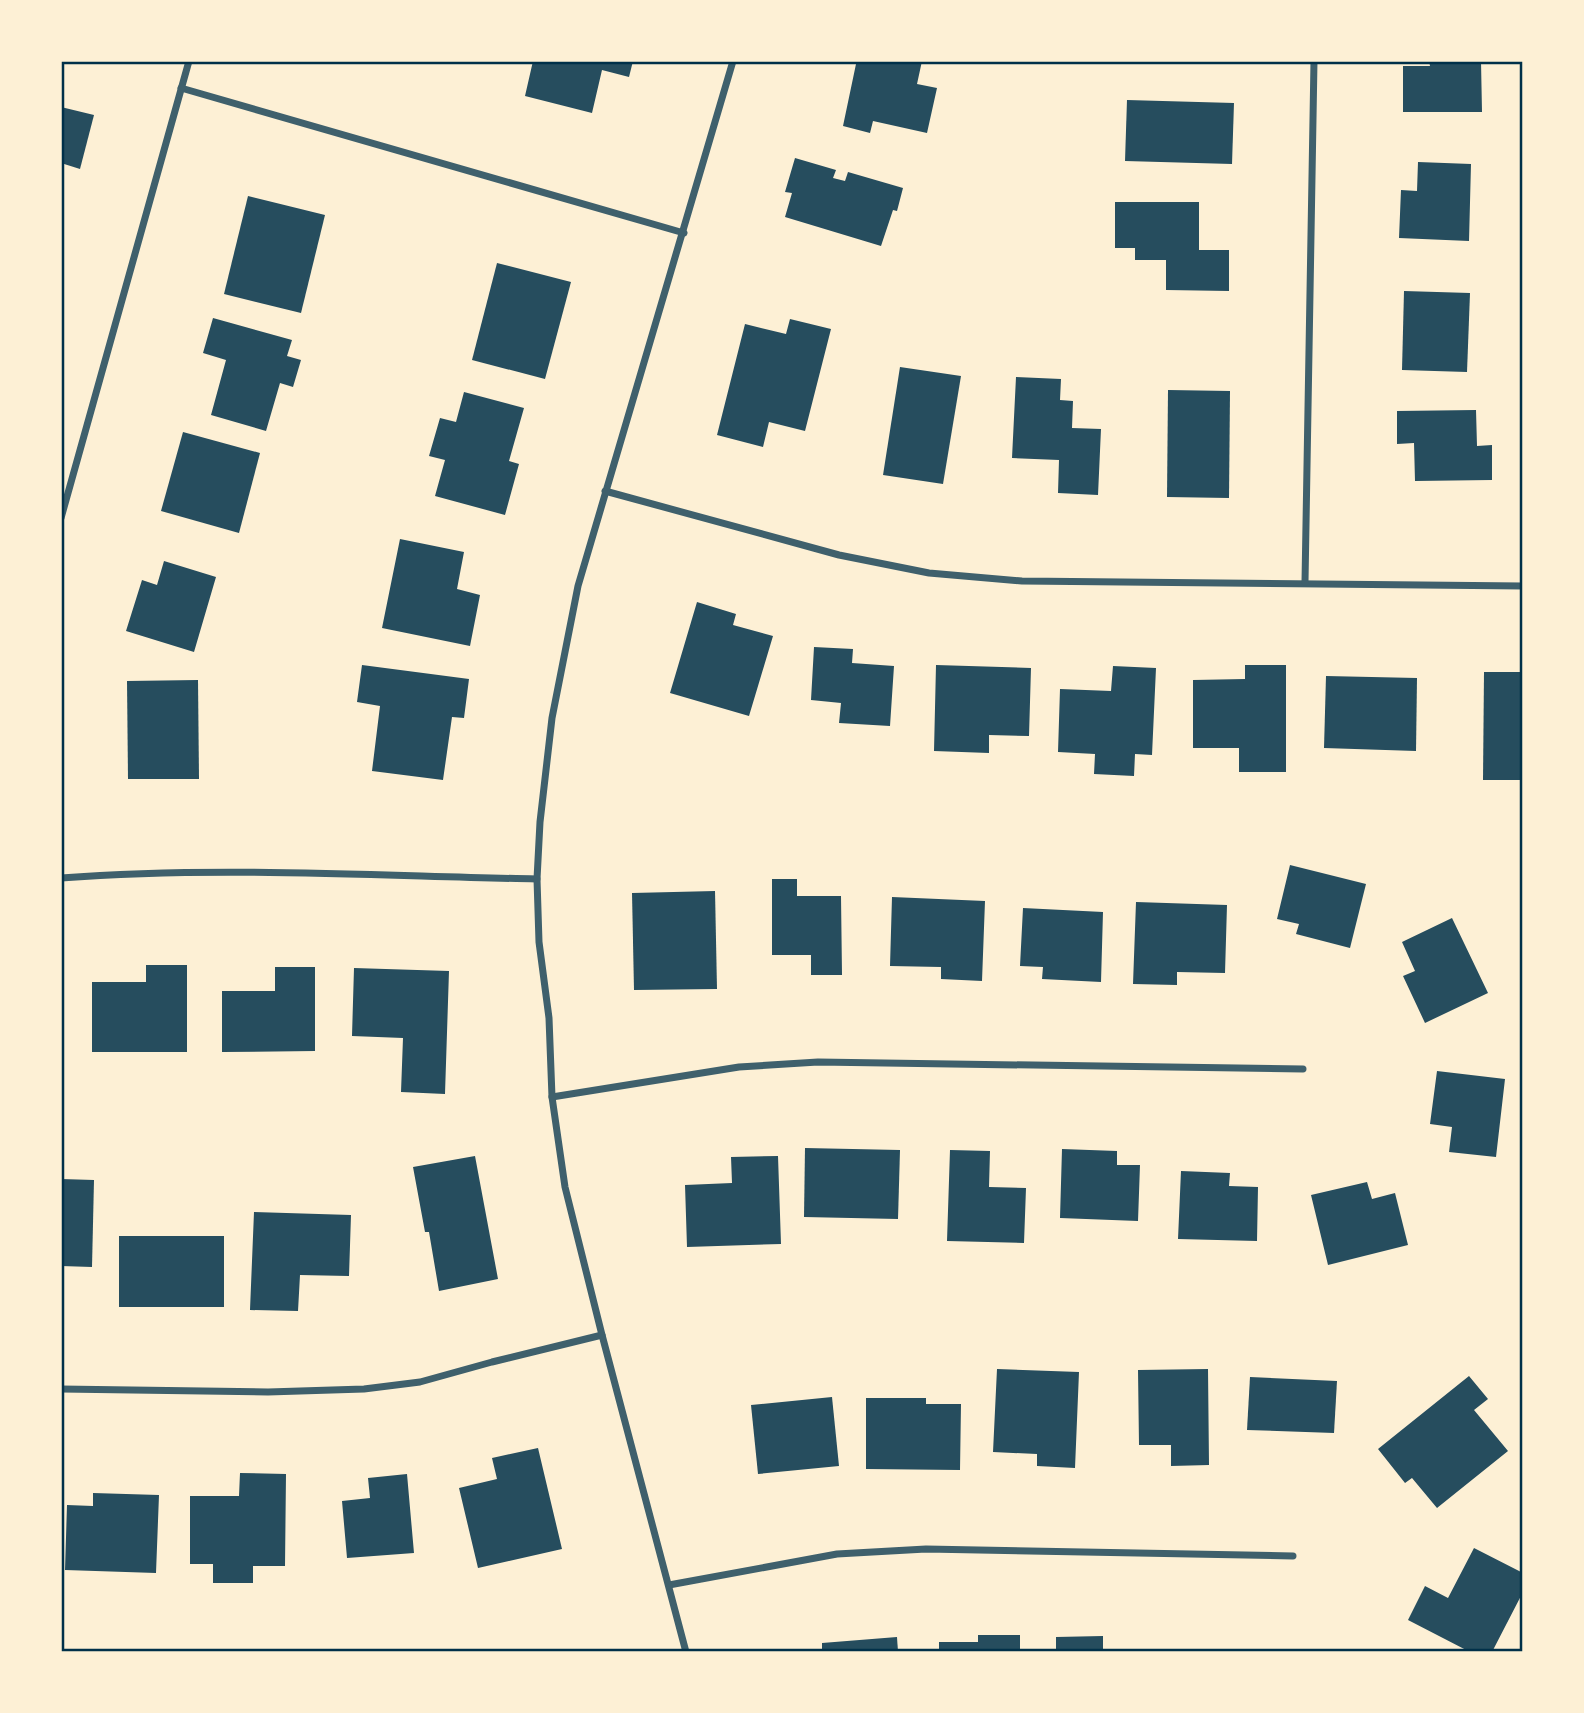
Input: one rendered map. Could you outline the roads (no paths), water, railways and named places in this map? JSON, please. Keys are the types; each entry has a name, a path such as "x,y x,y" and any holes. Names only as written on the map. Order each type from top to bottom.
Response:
{"street":[{"path":"61,518 189,61"},
{"path":"686,1652 565,1187 552,1097 549,1018 538,942 537,879 540,822 552,718 578,586 733,61"},
{"path":"1305,582 1314,61"},
{"path":"181,88 684,233"},
{"path":"605,491 839,555 929,573 1022,581 1523,586"},
{"path":"61,878 132,873 227,872 537,879"},
{"path":"552,1097 739,1067 818,1062 1303,1069"},
{"path":"61,1389 268,1392 364,1389 420,1382 602,1335"},
{"path":"669,1585 837,1554 926,1549 1293,1556"}]}
